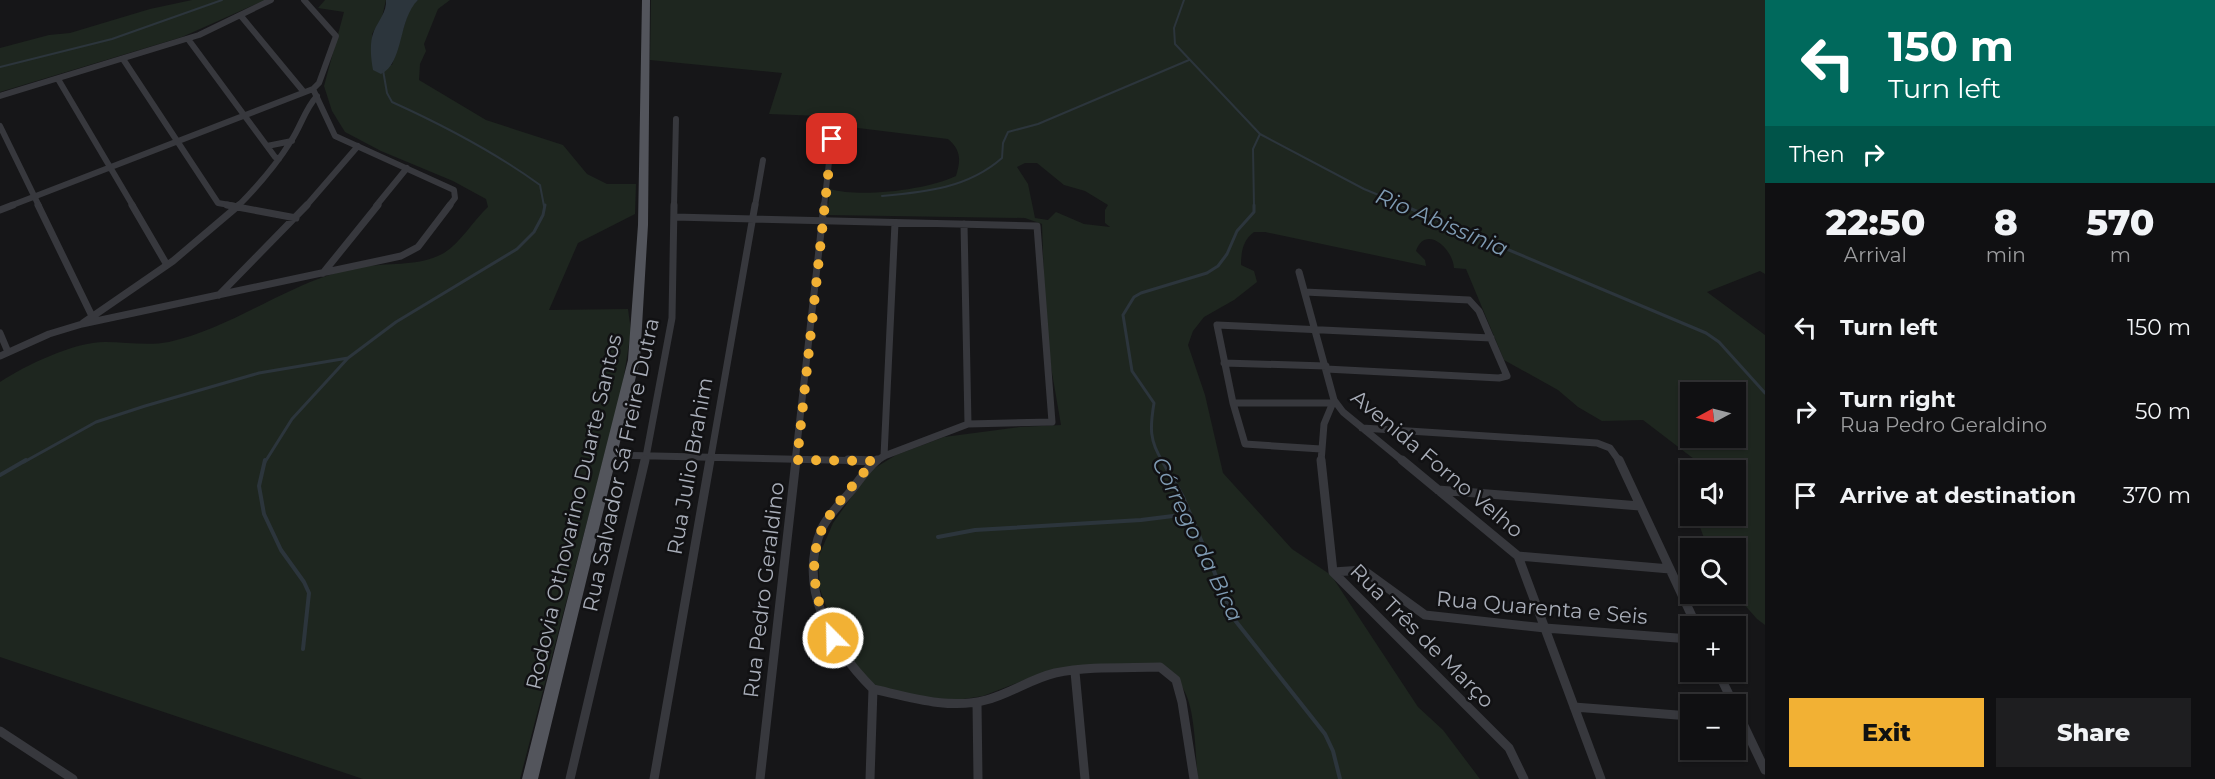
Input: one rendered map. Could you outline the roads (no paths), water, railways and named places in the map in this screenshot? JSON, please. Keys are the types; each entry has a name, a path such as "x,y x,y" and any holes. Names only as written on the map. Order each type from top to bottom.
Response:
{"main road":[{"name":"Rodovia Othovarino Duarte Santos","path":"530,779 634,360 639,308 646,0"}],"street":[{"path":"0,96 188,39 271,0"},
{"path":"0,210 313,89 319,83 336,36 304,0"},
{"path":"241,16 303,91"},
{"path":"188,39 243,115 275,157 279,159"},
{"path":"123,59 218,203 296,218"},
{"path":"58,79 167,265"},
{"path":"82,324 92,314 114,303 167,265 236,207 315,115 317,96 313,89"},
{"path":"0,333 4,354 49,334 82,324 401,256 418,247 454,198 455,192 452,188 335,136 315,115 312,101 317,96"},
{"name":"Rua Pedro Geraldino","path":"760,779 834,118"},
{"name":"Rua Salvador Sá Freire Dutra","path":"570,779 646,456 672,318 676,119"},
{"path":"0,126 92,314"},
{"path":"267,146 292,141"},
{"path":"219,295 223,288 296,218 358,146"},
{"name":"Rua Julio Brahim","path":"654,779 763,160"},
{"path":"323,273 407,168"},
{"path":"611,455 873,461 968,424 1052,422 1037,226 674,217"},
{"path":"884,456 895,223"},
{"path":"964,224 968,424"},
{"name":"Avenida Forno Velho","path":"1299,272 1334,402 1362,428 1518,556 1601,779"},
{"path":"1224,363 1503,378 1507,376 1479,310 1469,300 1305,292"},
{"path":"114,303 112,311 115,317"},
{"path":"1321,449 1245,444 1233,403 1217,325 1491,338"},
{"path":"1233,403 1334,402"},
{"name":"Rua Três de Março","path":"1334,402 1324,424 1321,449 1333,572 1509,748 1524,779"},
{"path":"1362,428 1596,442 1610,448 1616,454 1692,616"},
{"path":"873,461 822,529 814,560 814,582 824,619 843,656 857,675 873,689 933,700 976,703 1004,694 1042,677 1075,672 1160,667 1176,680 1182,702 1194,779"},
{"path":"1438,490 1640,506"},
{"path":"1518,556 1670,569"},
{"name":"Rua Quarenta e Seis","path":"1333,572 1363,570 1425,615 1545,628 1680,638"},
{"path":"1075,672 1085,779"},
{"path":"870,779 873,689"},
{"path":"976,703 978,779"},
{"path":"1574,707 1680,715"},
{"path":"0,731 73,779"},
{"path":"1746,735 1765,770"}],"waterway":[{"path":"0,67 112,39 222,0"},
{"name":"Rio Abissínia","path":"1184,0 1174,28 1175,44 1260,134"},
{"path":"882,196 946,187 975,176 1002,158 1003,143 1008,132 1038,124 1189,60"},
{"path":"383,70 387,93 392,102 431,120 505,161 540,185 544,206"},
{"name":"Córrego da Bica","path":"1254,206 1253,149 1260,134"},
{"name":"Rio Abissínia","path":"1260,134 1364,189 1405,206"},
{"path":"348,358 396,322 517,249 534,232 543,215 545,205"},
{"name":"Rio Abissínia","path":"1402,205 1706,333 1719,342 1765,393"},
{"name":"Córrego da Bica","path":"1163,462 1155,447 1152,434 1154,403 1132,371 1123,315 1134,297 1141,293 1207,273 1218,266 1227,254 1237,231 1254,212 1254,206"},
{"path":"24,462 96,422 145,406 259,373 348,358"},
{"path":"265,462 292,419 348,358"},
{"path":"0,475 26,460"},
{"path":"265,460 259,486 264,514 281,550 304,582 309,593 303,649"},
{"name":"Córrego da Bica","path":"1162,460 1183,497 1234,619 1325,734 1333,751 1340,779"},
{"path":"938,537 975,530 1141,520 1189,514"}]}
